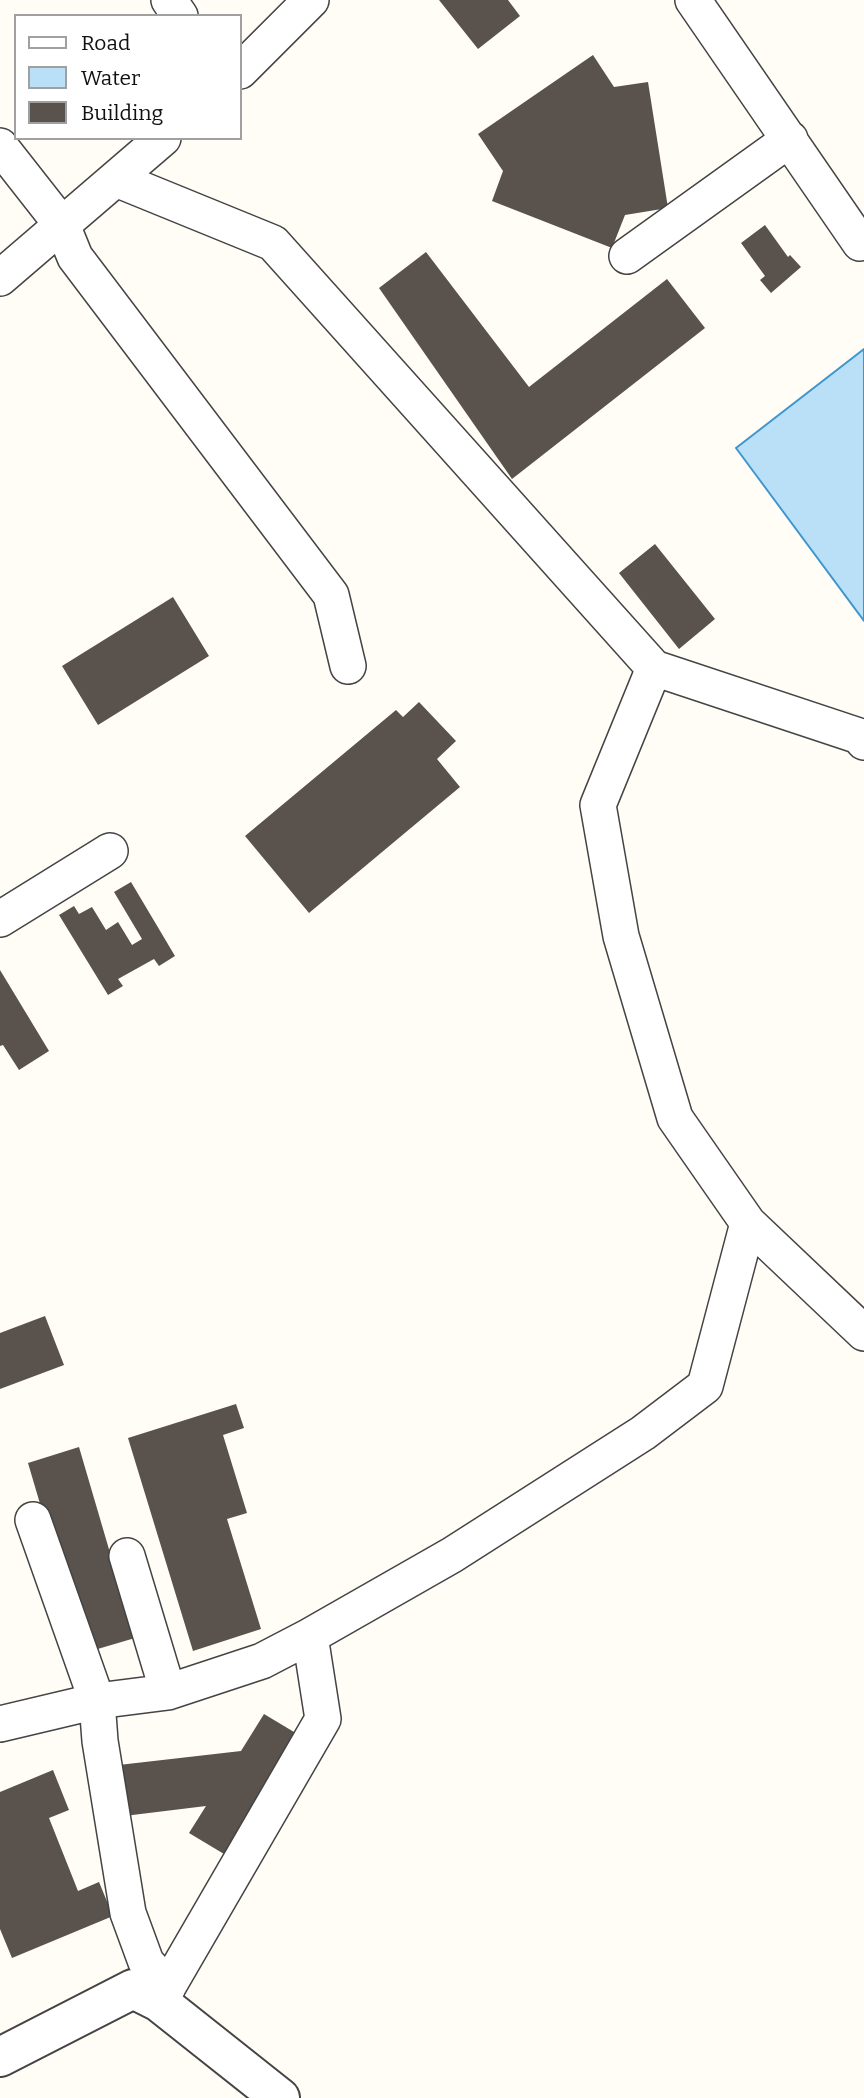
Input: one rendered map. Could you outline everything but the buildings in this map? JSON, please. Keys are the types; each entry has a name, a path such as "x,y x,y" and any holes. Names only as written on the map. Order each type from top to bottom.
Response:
{"street":[{"path":"242,69 311,0"},
{"path":"693,0 860,243 864,241"},
{"path":"626,256 790,139"},
{"path":"0,278 161,140"},
{"path":"0,146 62,225 75,257 331,595 348,666"},
{"path":"116,179 273,243 654,668 859,736 864,742"},
{"path":"654,668 598,804 621,936 675,1118 748,1223 864,1333"},
{"path":"0,919 110,851"},
{"path":"0,1724 97,1701 168,1692 262,1661 452,1555 643,1433 705,1386 748,1223"},
{"path":"33,1520 97,1701 100,1741 128,1913 146,1962 164,1995 280,2098"},
{"path":"127,1556 168,1692"},
{"path":"164,1995 323,1719 310,1636"},
{"path":"0,2057 132,1989 164,1995"}],"water":[{"path":"864,349 864,621 736,448"}]}
